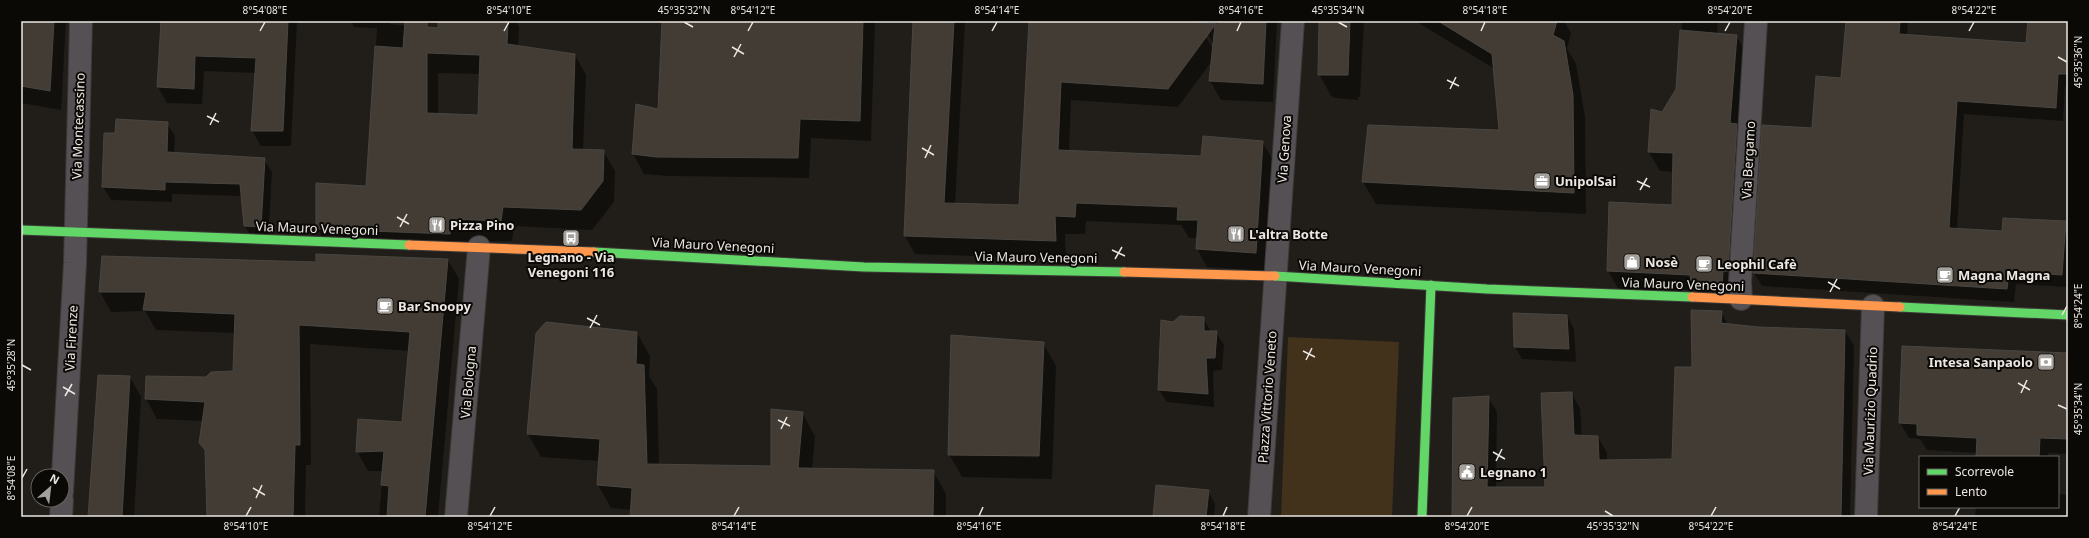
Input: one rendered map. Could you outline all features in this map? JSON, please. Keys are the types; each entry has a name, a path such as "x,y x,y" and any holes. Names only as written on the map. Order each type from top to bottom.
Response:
{"street":[{"name":"Via Montecassino","path":"75,232 81,21"},
{"name":"Via Genova","path":"1275,276 1293,21"},
{"name":"Via Bergamo","path":"1741,298 1741,274 1756,21"},
{"name":"Via Mauro Venegoni","path":"21,230 479,247 864,267 1275,276 1562,293 1741,298 2068,315"},
{"name":"Via Firenze","path":"63,468 72,330 75,232"},
{"name":"Via Bologna","path":"456,517 479,247"},
{"name":"Piazza Vittorio Veneto","path":"1259,517 1275,276"},
{"path":"1422,517 1431,285"},
{"name":"Via Maurizio Quadrio","path":"1866,517 1873,306"}],"shaded area":[{"path":"1288,337 1399,342 1392,517 1281,517"}],"building":[{"path":"21,21 54,21 50,91 21,86"},
{"path":"161,21 288,21 283,131 251,131 256,58 195,56 194,89 157,87"},
{"path":"405,21 427,21 427,27 438,28 438,21 508,21 507,44 575,54 572,149 604,150 603,181 581,210 503,207 501,221 452,219 450,234 316,229 316,183 366,186 375,46 403,48","holes":["427,53 480,55 478,115 427,113"]},
{"path":"662,21 863,21 860,121 800,119 798,158 656,157 632,154 636,104 658,109"},
{"path":"913,21 954,21 944,203 1019,205 1029,21 1184,21 1219,24 1219,21 1266,21 1263,84 1209,81 1215,25 1168,89 1061,82 1058,150 1201,156 1203,136 1263,141 1256,253 1196,249 1198,220 1177,220 1178,207 1076,203 1075,217 1055,216 1056,241 904,236"},
{"path":"1319,21 1350,21 1348,75 1318,75"},
{"path":"1438,21 1557,21 1553,35 1564,41 1573,95 1574,193 1362,182 1368,125 1499,130 1492,54"},
{"path":"1846,21 1900,21 1899,34 2026,43 2028,21 2068,21 2068,74 2058,74 2056,108 1957,101 1949,228 2002,231 2003,218 2066,221 2062,275 2009,271 2007,289 1753,273 1762,125 1812,128 1816,76 1841,78"},
{"path":"1680,30 1737,35 1730,123 1737,124 1728,271 1723,271 1722,286 1691,285 1690,275 1607,271 1609,202 1672,205 1673,153 1648,152 1651,109 1662,112 1676,89"},
{"path":"116,119 168,122 167,152 265,158 261,227 244,226 240,184 165,182 165,190 102,187 104,133 115,133"},
{"path":"316,254 448,259 425,517 387,517 389,486 381,485 384,451 356,452 358,419 402,422 410,332 299,325 300,445 295,445 293,517 207,517 205,450 199,443 205,402 145,399 146,376 206,377 211,372 233,371 235,314 143,310 146,292 99,292 102,256 316,262"},
{"path":"1691,310 1722,311 1721,323 1758,327 1845,330 1841,517 1452,517 1453,398 1489,396 1487,487 1545,487 1541,393 1572,392 1574,435 1598,436 1599,460 1672,459 1675,367 1692,367"},
{"path":"1513,313 1567,315 1569,349 1514,347"},
{"path":"1180,316 1204,317 1204,331 1217,331 1215,358 1206,358 1208,394 1158,390 1161,320 1173,322"},
{"path":"546,322 637,332 636,364 644,365 647,464 771,466 771,409 803,412 798,468 934,470 933,517 630,517 632,488 597,485 600,439 527,434 536,333"},
{"path":"951,335 1044,342 1039,456 948,455"},
{"path":"1902,346 2068,353 2068,439 2040,438 2039,456 1976,456 1977,438 1917,435 1917,424 1899,423"},
{"path":"98,375 130,376 122,517 88,517"},
{"path":"1156,485 1209,490 1206,517 1153,517"}],"traffic: fast":[{"path":"21,230 409,245"},
{"path":"594,252 864,267 1124,272"},
{"path":"1275,276 1487,289 1692,297"},
{"path":"1422,517 1431,285"},
{"path":"1900,307 2068,315"}],"traffic: slow":[{"path":"409,245 594,252"},
{"path":"1124,272 1275,276"},
{"path":"1692,297 1900,307"}],"place":[{"name":"UnipolSai","path":"1542,181"},
{"name":"Pizza Pino","path":"437,225"},
{"name":"L'altra Botte","path":"1236,234"},
{"name":"Legnano - Via Venegoni 116","path":"571,238"},
{"name":"Nosè","path":"1632,262"},
{"name":"Leophil Cafè","path":"1704,264"},
{"name":"Magna Magna","path":"1945,275"},
{"name":"Bar Snoopy","path":"385,306"},
{"name":"Intesa Sanpaolo","path":"2046,362"},
{"name":"Legnano 1","path":"1467,472"}]}
